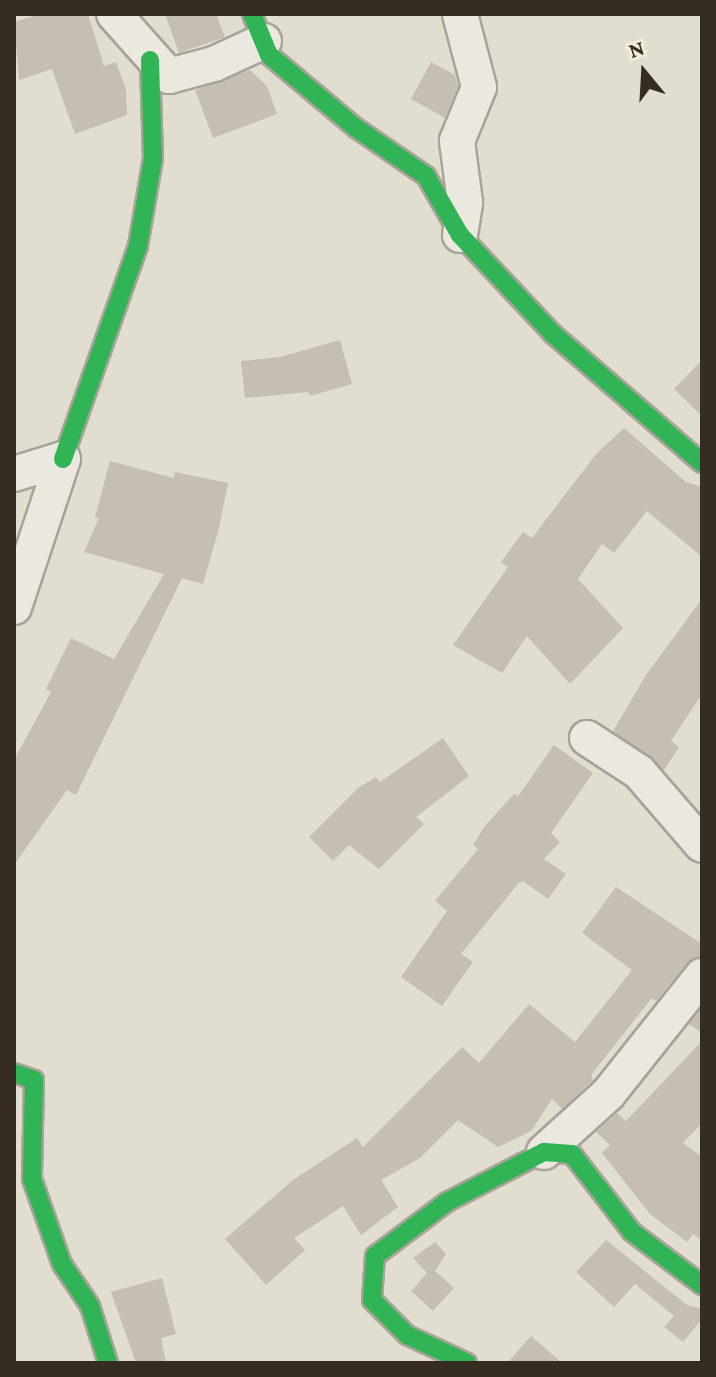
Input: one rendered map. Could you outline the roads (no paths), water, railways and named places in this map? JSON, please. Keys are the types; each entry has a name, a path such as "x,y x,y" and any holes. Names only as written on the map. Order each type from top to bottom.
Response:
{"street":[{"path":"114,14 150,60 169,76 214,64 258,27 269,55 356,128 426,176 460,235 553,334 702,463"},
{"path":"460,14 479,87 457,141 465,202 460,235"},
{"path":"14,607 138,246 153,158 150,60"},
{"path":"14,474 63,459"},
{"path":"587,738 639,772 702,845"},
{"path":"467,1363 407,1335 372,1300 375,1256 447,1202 544,1152 608,1094 702,976"},
{"path":"14,1073 34,1080 32,1179 62,1264 90,1306 108,1363"},
{"path":"544,1152 572,1154 632,1232 702,1285"}]}
